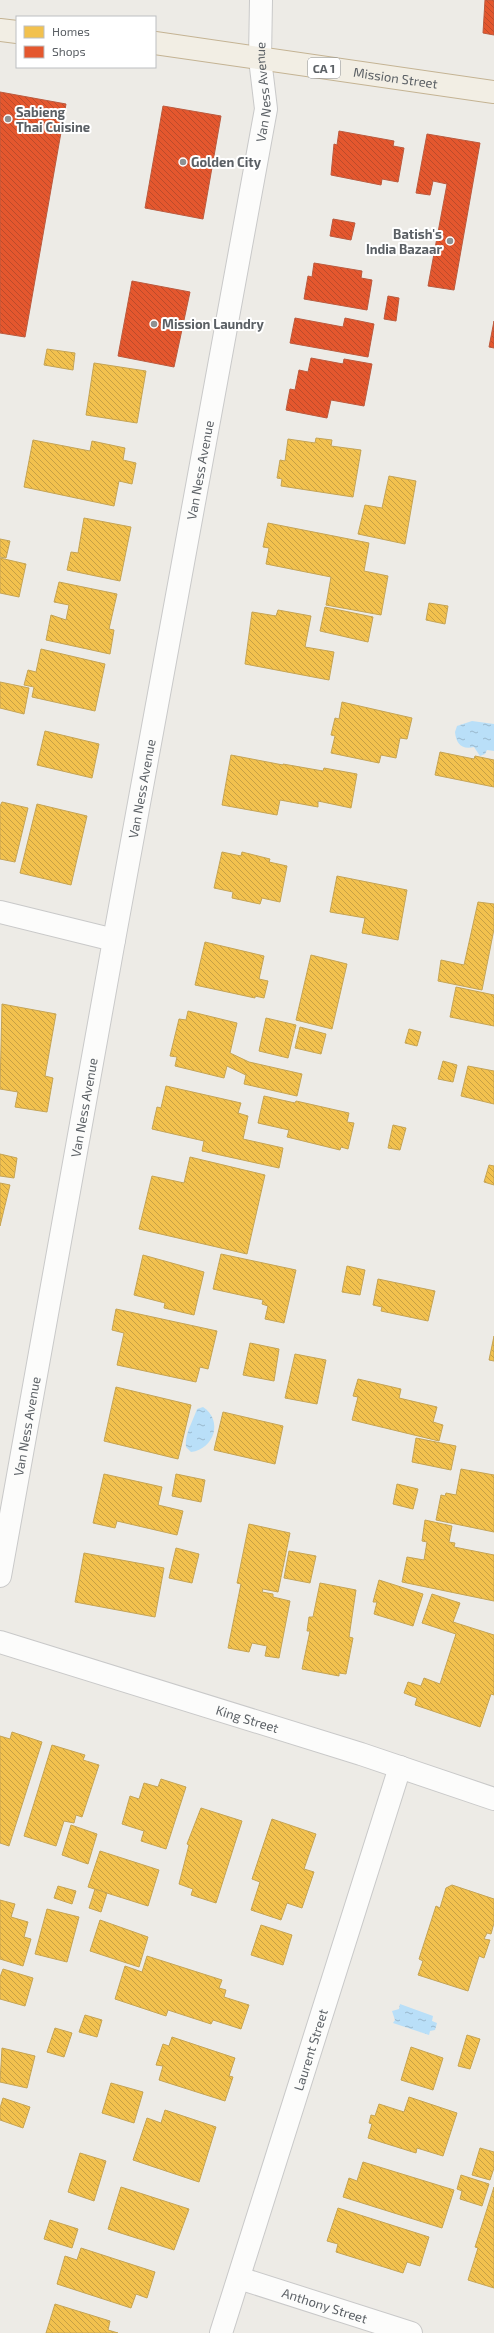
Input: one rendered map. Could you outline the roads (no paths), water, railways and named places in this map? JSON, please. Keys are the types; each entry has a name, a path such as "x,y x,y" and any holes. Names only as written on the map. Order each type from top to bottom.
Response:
{"highway":[{"path":"0,30 16,32"},
{"name":"Mission Street","path":"156,43 494,92"}],"street":[{"name":"Van Ness Avenue","path":"0,1576 114,940 266,109 260,59 261,0"},
{"path":"0,912 114,940"},
{"name":"King Street","path":"0,1642 400,1767 494,1799"},
{"name":"Laurent Street","path":"221,2333 400,1767"},
{"name":"Anthony Street","path":"239,2278 411,2333"}],"water":[{"path":"472,721 494,724 494,751 487,750 485,754 480,756 474,747 469,748 460,745 455,732 457,726"},
{"path":"203,1407 213,1419 214,1433 206,1446 191,1452 186,1447 186,1438 197,1409"},
{"path":"400,2004 433,2016 432,2021 437,2023 435,2030 430,2031 429,2035 393,2023 395,2020 392,2011 399,2009"}],"place":[{"name":"Sabieng Thai Cuisine","path":"8,119"},
{"name":"Golden City","path":"183,162"},
{"name":"Batish's India Bazaar","path":"450,241"},
{"name":"Mission Laundry","path":"154,324"}]}
